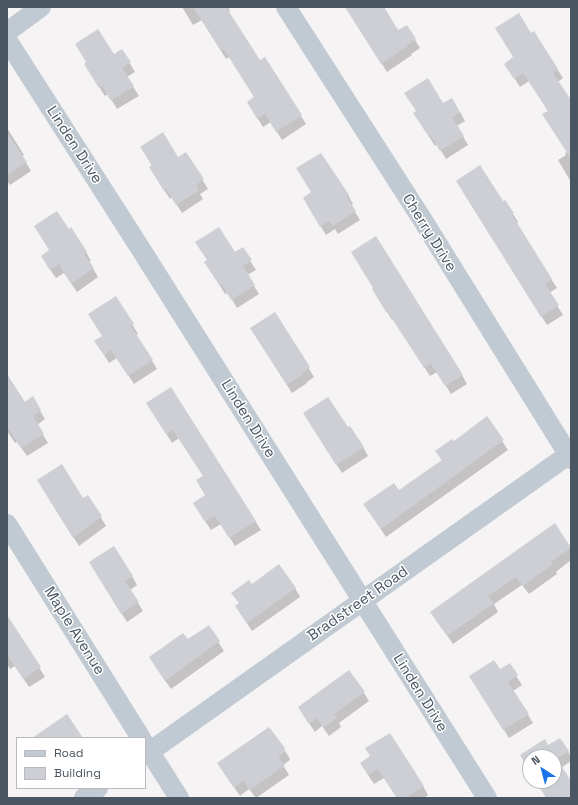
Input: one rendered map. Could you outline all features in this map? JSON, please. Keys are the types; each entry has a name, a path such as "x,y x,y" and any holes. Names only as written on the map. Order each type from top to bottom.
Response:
{"street":[{"path":"7,32 41,7"},
{"name":"Cherry Drive","path":"286,7 422,219 570,456"},
{"name":"Linden Drive","path":"7,40 487,798"},
{"name":"Bradstreet Road","path":"146,746 362,600 570,456"},
{"name":"Maple Avenue","path":"7,524 139,737"},
{"name":"Maple Avenue","path":"146,748 179,798"},
{"path":"84,798 97,789"}],"building":[{"path":"193,7 226,7 260,60 265,57 302,115 276,132 265,114 257,119 247,102 254,97 224,49 221,51"},
{"path":"345,7 384,7 398,30 407,25 416,39 381,64"},
{"path":"519,13 531,33 534,31 558,69 553,73 571,100 571,159 542,114 548,111 523,73 514,79 504,64 513,57 495,28"},
{"path":"98,29 114,54 122,49 131,62 122,68 134,86 111,101 102,86 99,88 84,64 86,62 75,44"},
{"path":"428,78 443,103 452,98 460,112 452,117 464,136 440,151 431,136 429,137 413,113 416,111 404,93"},
{"path":"163,132 178,157 186,152 204,179 196,185 199,190 176,205 166,189 164,191 149,167 152,165 140,147"},
{"path":"7,133 27,162 7,175"},
{"path":"321,153 349,195 346,196 356,211 333,226 329,221 320,227 303,198 311,192 296,168"},
{"path":"480,165 503,201 505,200 514,213 512,214 514,218 552,279 545,284 559,305 541,317 456,181"},
{"path":"57,211 69,229 71,227 87,252 84,254 94,268 71,284 59,264 50,270 41,256 49,250 34,226"},
{"path":"219,227 235,252 243,247 252,260 243,266 255,285 231,300 222,285 220,286 204,262 207,260 195,242"},
{"path":"376,236 463,375 445,386 431,364 424,368 387,311 386,312 351,252"},
{"path":"116,296 134,324 131,326 153,360 128,376 111,350 104,355 94,341 102,336 88,314"},
{"path":"275,312 310,367 287,385 250,328"},
{"path":"7,374 25,402 33,396 41,410 33,416 44,434 21,448 7,427"},
{"path":"171,387 256,521 229,538 215,516 205,522 193,503 205,495 196,480 203,476 173,430 166,434 146,403"},
{"path":"328,397 348,427 350,426 364,447 336,465 303,413"},
{"path":"487,416 504,440 381,529 363,504 394,483 399,490 442,460 435,451 452,439 454,441"},
{"path":"62,464 83,498 88,495 102,516 73,538 37,480"},
{"path":"555,523 571,548 551,562 553,564 523,586 516,577 488,596 494,603 447,636 430,612"},
{"path":"114,546 133,576 125,581 139,602 121,614 89,562"},
{"path":"279,564 296,588 247,623 235,606 239,603 231,593 249,580 252,584"},
{"path":"7,615 41,667 23,679 7,654"},
{"path":"209,625 220,641 165,681 149,657 183,633 188,639"},
{"path":"494,660 500,669 510,663 518,675 508,682 529,714 503,730 469,676"},
{"path":"349,670 365,692 334,714 337,718 323,728 317,718 309,724 298,707"},
{"path":"67,714 82,737 33,737"},
{"path":"269,727 285,748 286,751 278,757 285,765 250,790 243,781 234,788 217,763"},
{"path":"390,733 424,786 405,798 397,798 378,769 368,775 360,763 370,756 365,748"},
{"path":"560,738 569,751 562,756 562,749 529,749 545,739 548,745"},
{"path":"562,767 571,781 571,798 546,798 541,789 562,789"}]}
